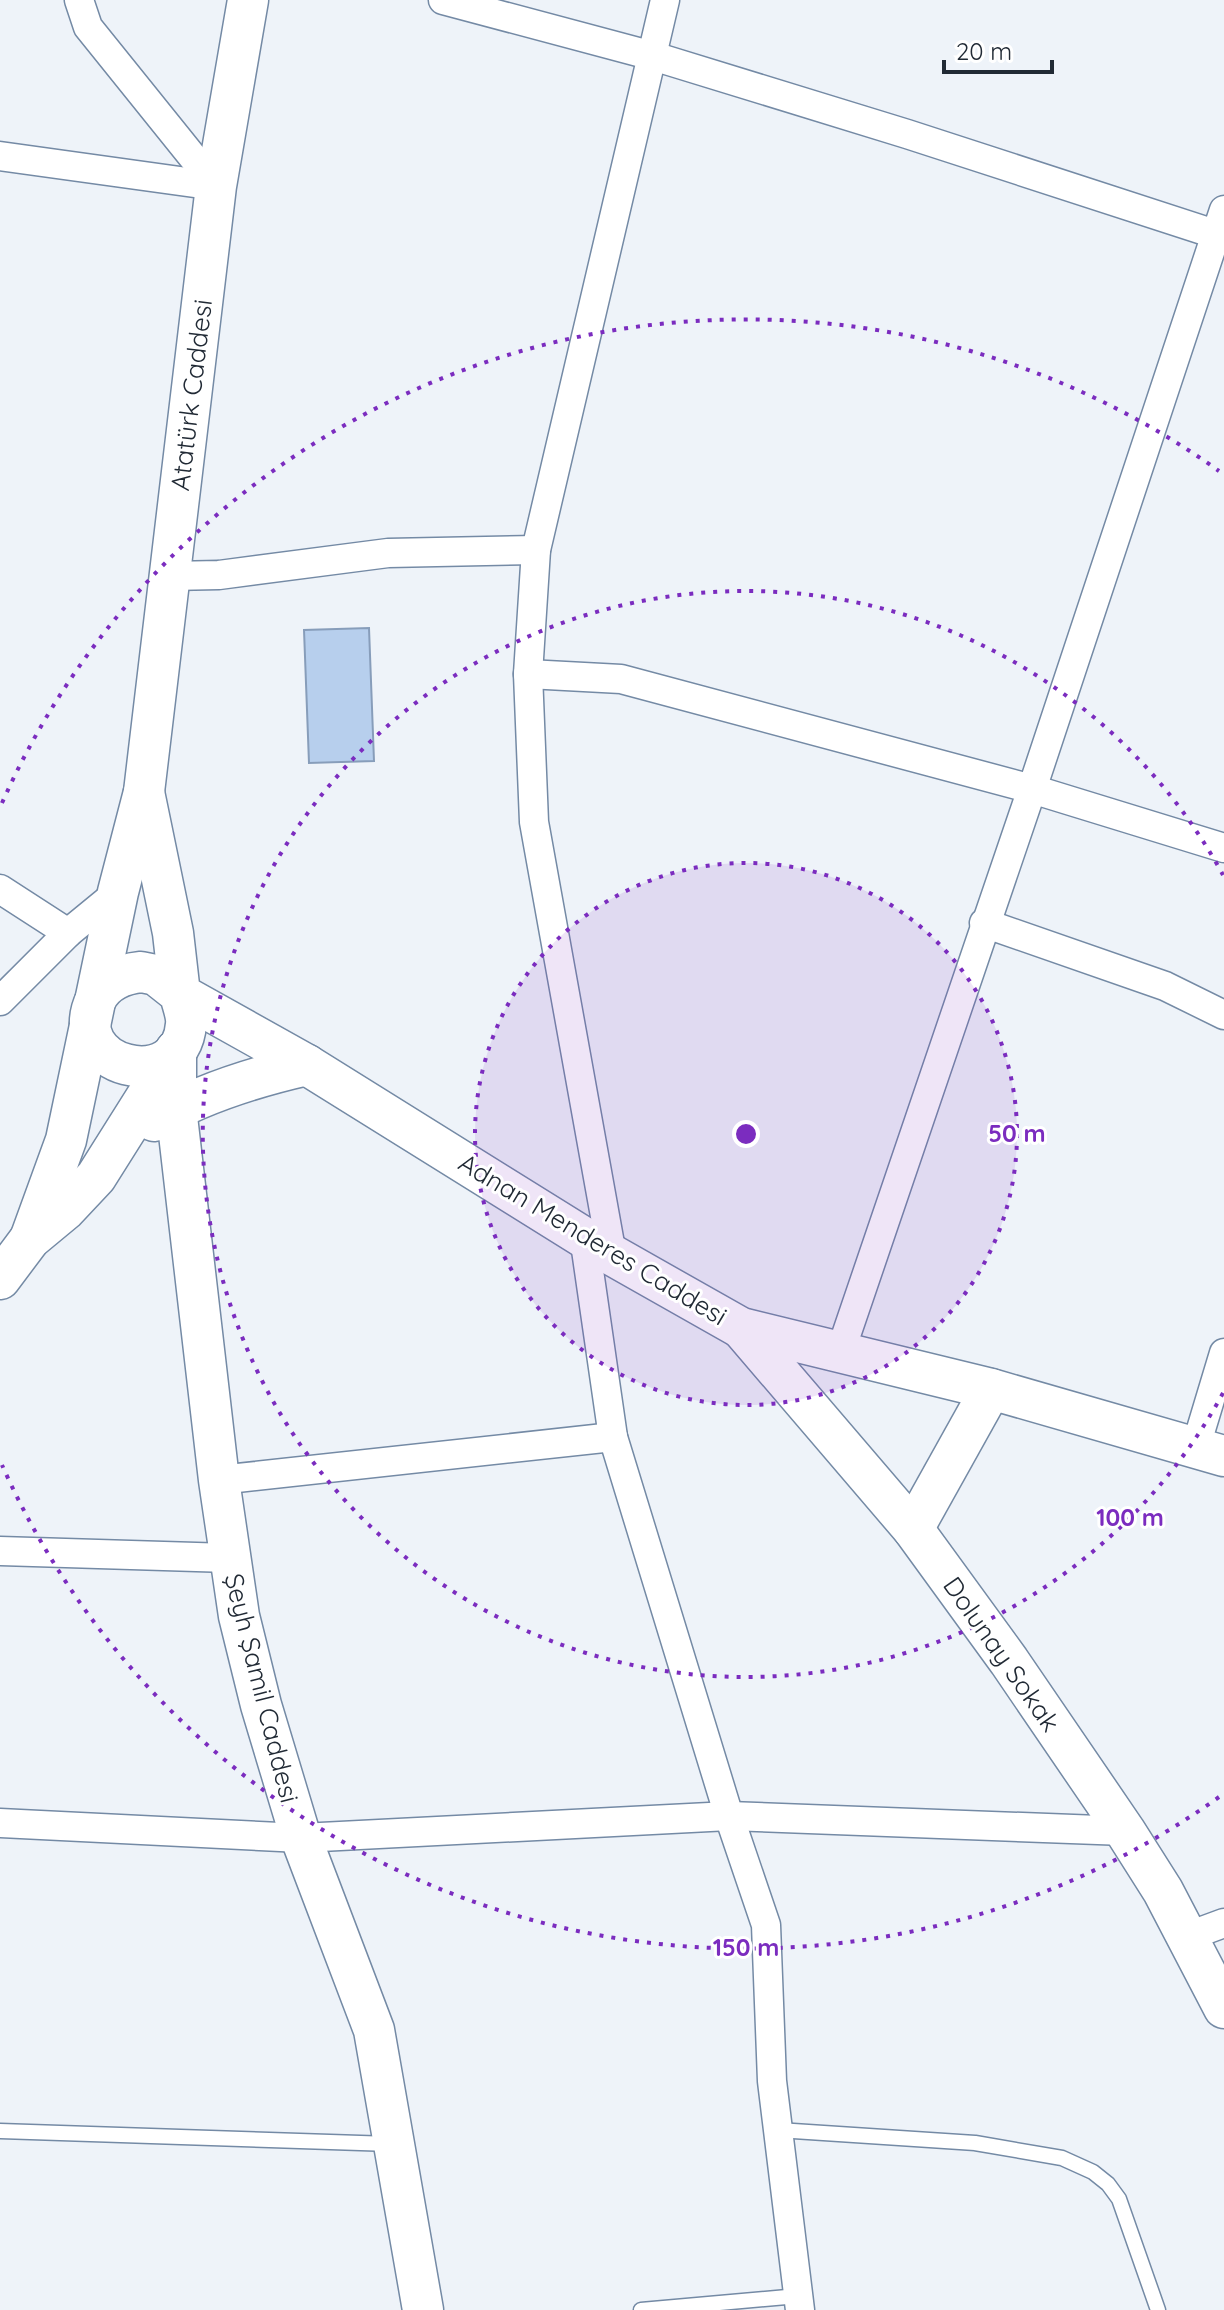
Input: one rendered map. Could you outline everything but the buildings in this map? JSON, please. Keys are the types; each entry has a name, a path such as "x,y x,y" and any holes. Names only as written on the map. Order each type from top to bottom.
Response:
{"street":[{"path":"79,0 88,27 216,186"},
{"name":"Atatürk Caddesi","path":"144,792 216,186 248,0"},
{"path":"443,0 653,56 1221,227 841,1350"},
{"path":"665,0 536,550 528,674 534,822 598,1246 613,1437 729,1816 766,1925 772,2081 799,2303"},
{"path":"0,156 216,186"},
{"path":"170,576 219,575 388,553 536,550"},
{"path":"528,674 621,679 1032,789 1224,848"},
{"path":"30,1239 66,1140 118,892 144,792"},
{"path":"0,1279 30,1239 65,1210 96,1177 183,1038 186,1023 173,933 144,792"},
{"path":"0,889 68,933"},
{"path":"0,1001 68,933 118,892"},
{"path":"984,923 1165,986 1224,1015"},
{"name":"Adnan Menderes Caddesi","path":"91,1018 94,1003 113,980 141,972 156,975 180,994 307,1065 598,1246 741,1328 991,1389 1210,1451"},
{"path":"91,1018 92,1032 98,1046 121,1065 135,1068 150,1066 164,1061 176,1050"},
{"name":"Şeyh Şamil Caddesi","path":"176,1050 176,1108 219,1480 239,1616 301,1838 374,2030 423,2310"},
{"path":"120,1141 176,1108 261,1076 307,1065"},
{"name":"Dolunay Sokak","path":"741,1328 913,1529 1009,1661 1163,1891 1224,2008"},
{"path":"1210,1451 1224,1353"},
{"path":"913,1529 991,1389"},
{"path":"219,1480 613,1437"},
{"path":"0,1551 229,1558"},
{"path":"0,1823 301,1838 729,1816 1125,1831"},
{"path":"1186,1937 1224,1923"}],"lane":[{"path":"778,2130 975,2143 1079,2164 1108,2184 1119,2199 1158,2310"},
{"path":"0,2131 395,2145"},
{"path":"641,2310 799,2303"}]}
